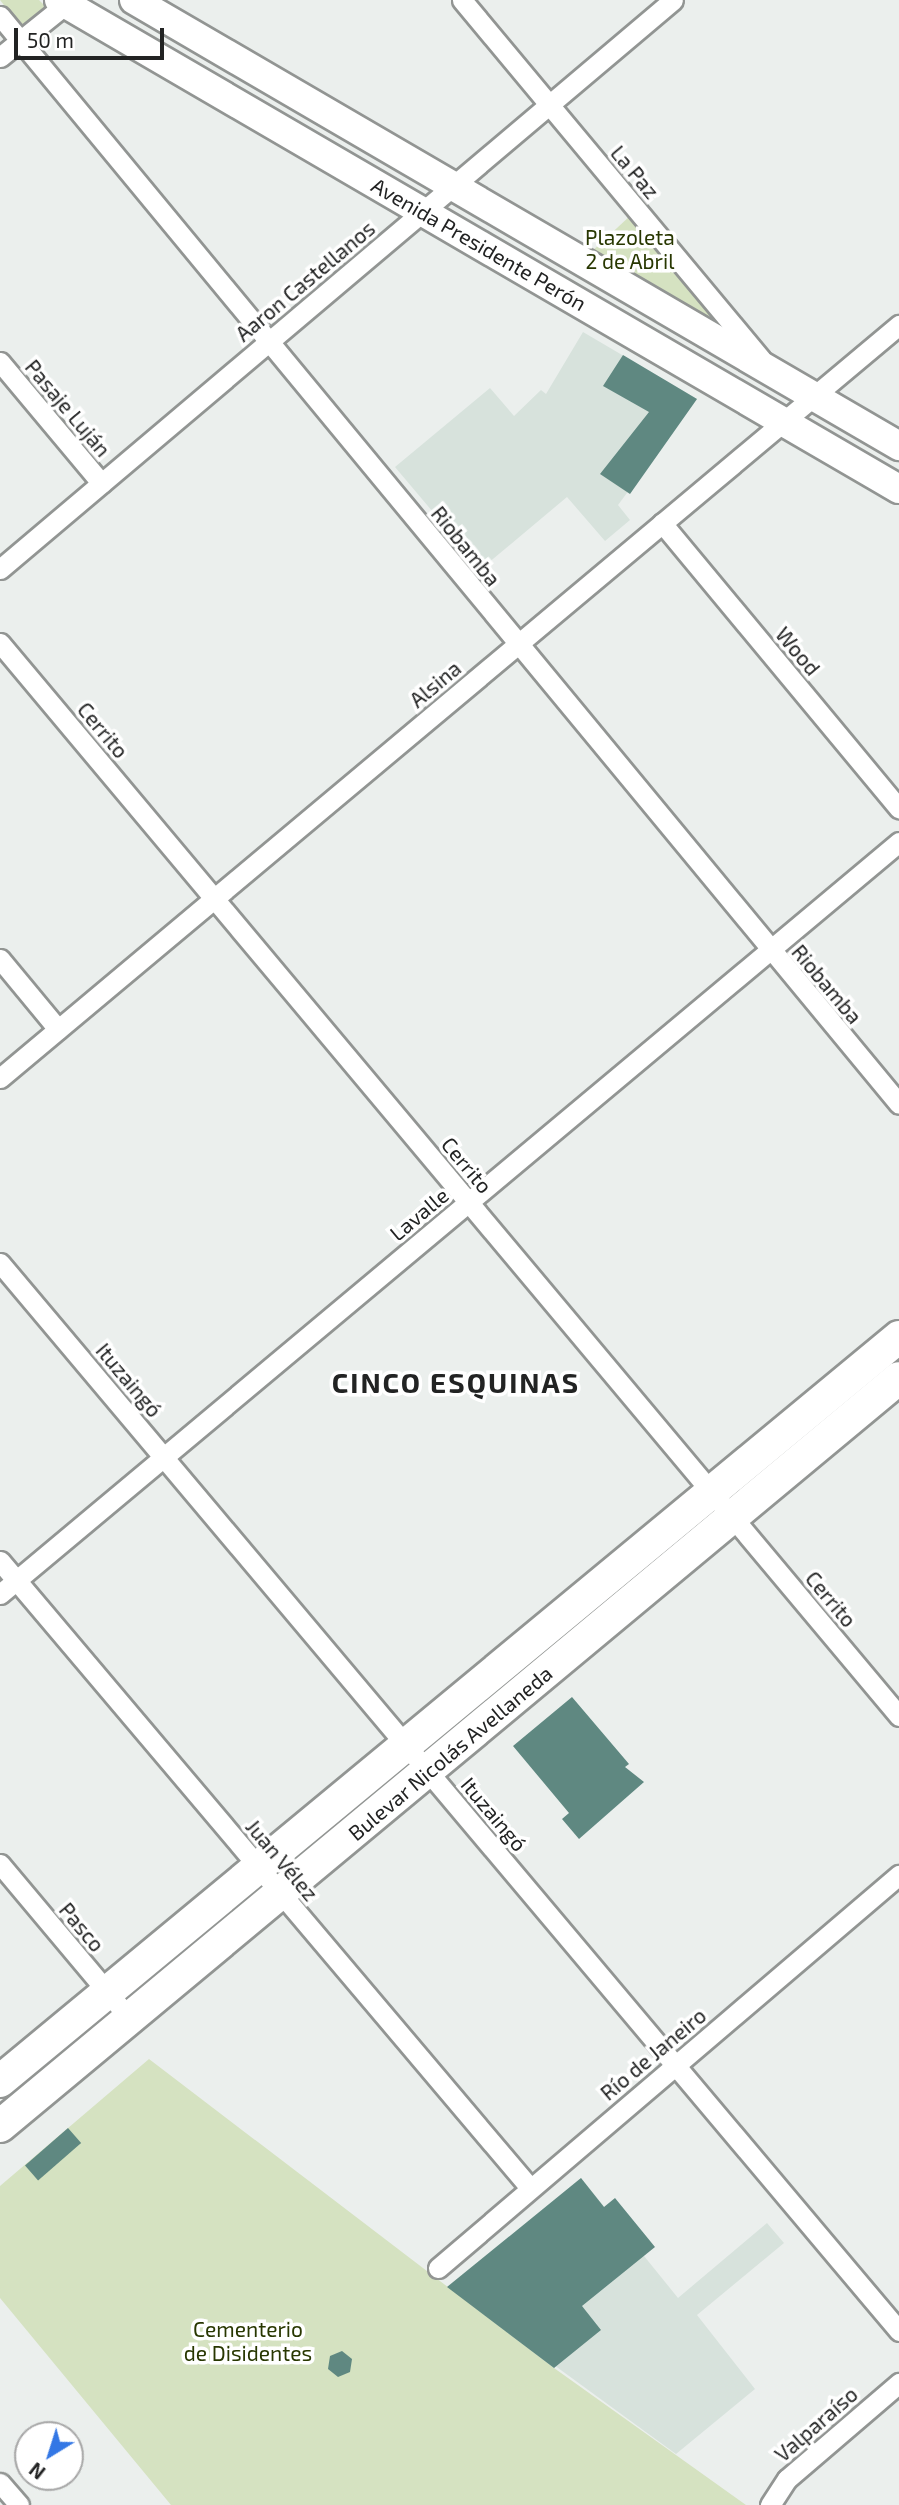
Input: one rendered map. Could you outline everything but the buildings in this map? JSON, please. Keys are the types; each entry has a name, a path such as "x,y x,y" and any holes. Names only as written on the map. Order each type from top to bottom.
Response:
{"main road":[{"name":"Avenida Presidente Perón","path":"134,0 899,446"},
{"name":"Avenida Presidente Perón","path":"65,1 899,489"},
{"name":"Bulevar Nicolás Avellaneda","path":"0,2081 899,1337"},
{"name":"Bulevar Nicolás Avellaneda","path":"0,2126 899,1378"}],"street":[{"name":"La Paz","path":"462,0 773,373"},
{"name":"Aaron Castellanos","path":"0,569 673,0"},
{"path":"0,57 65,1"},
{"name":"Riobamba","path":"0,16 769,951 899,1104"},
{"name":"Alsina","path":"0,1078 899,325"},
{"name":"Pasaje Luján","path":"0,362 101,483"},
{"name":"Wood","path":"662,523 899,808"},
{"name":"Cerrito","path":"0,643 899,1716"},
{"name":"Lavalle","path":"0,1594 899,842"},
{"path":"0,959 58,1029"},
{"name":"Ituzaingó","path":"0,1263 899,2331"},
{"name":"Juan Vélez","path":"0,1561 530,2188"},
{"name":"Pasco","path":"0,1864 130,2019"},
{"name":"Río de Janeiro","path":"438,2268 899,1875"},
{"name":"Valparaíso","path":"770,2505 786,2479 899,2383"},
{"path":"0,2483 19,2505"}],"shaded area":[{"path":"583,332 697,399 618,505 630,520 605,541 567,497 481,569 395,467 490,388 514,416 541,390 546,394"},
{"path":"581,2178 678,2298 767,2223 784,2243 697,2315 755,2389 676,2454 447,2287"}],"green space":[{"path":"0,0 39,0 45,6 22,28"},
{"name":"Plazoleta 2 de Abril","path":"631,215 728,332 590,253"},
{"name":"Cementerio de Disidentes","path":"149,2059 554,2368 746,2505 171,2505 0,2298 0,2186"}],"district":[{"name":"CINCO ESQUINAS","path":"456,1382"}]}
